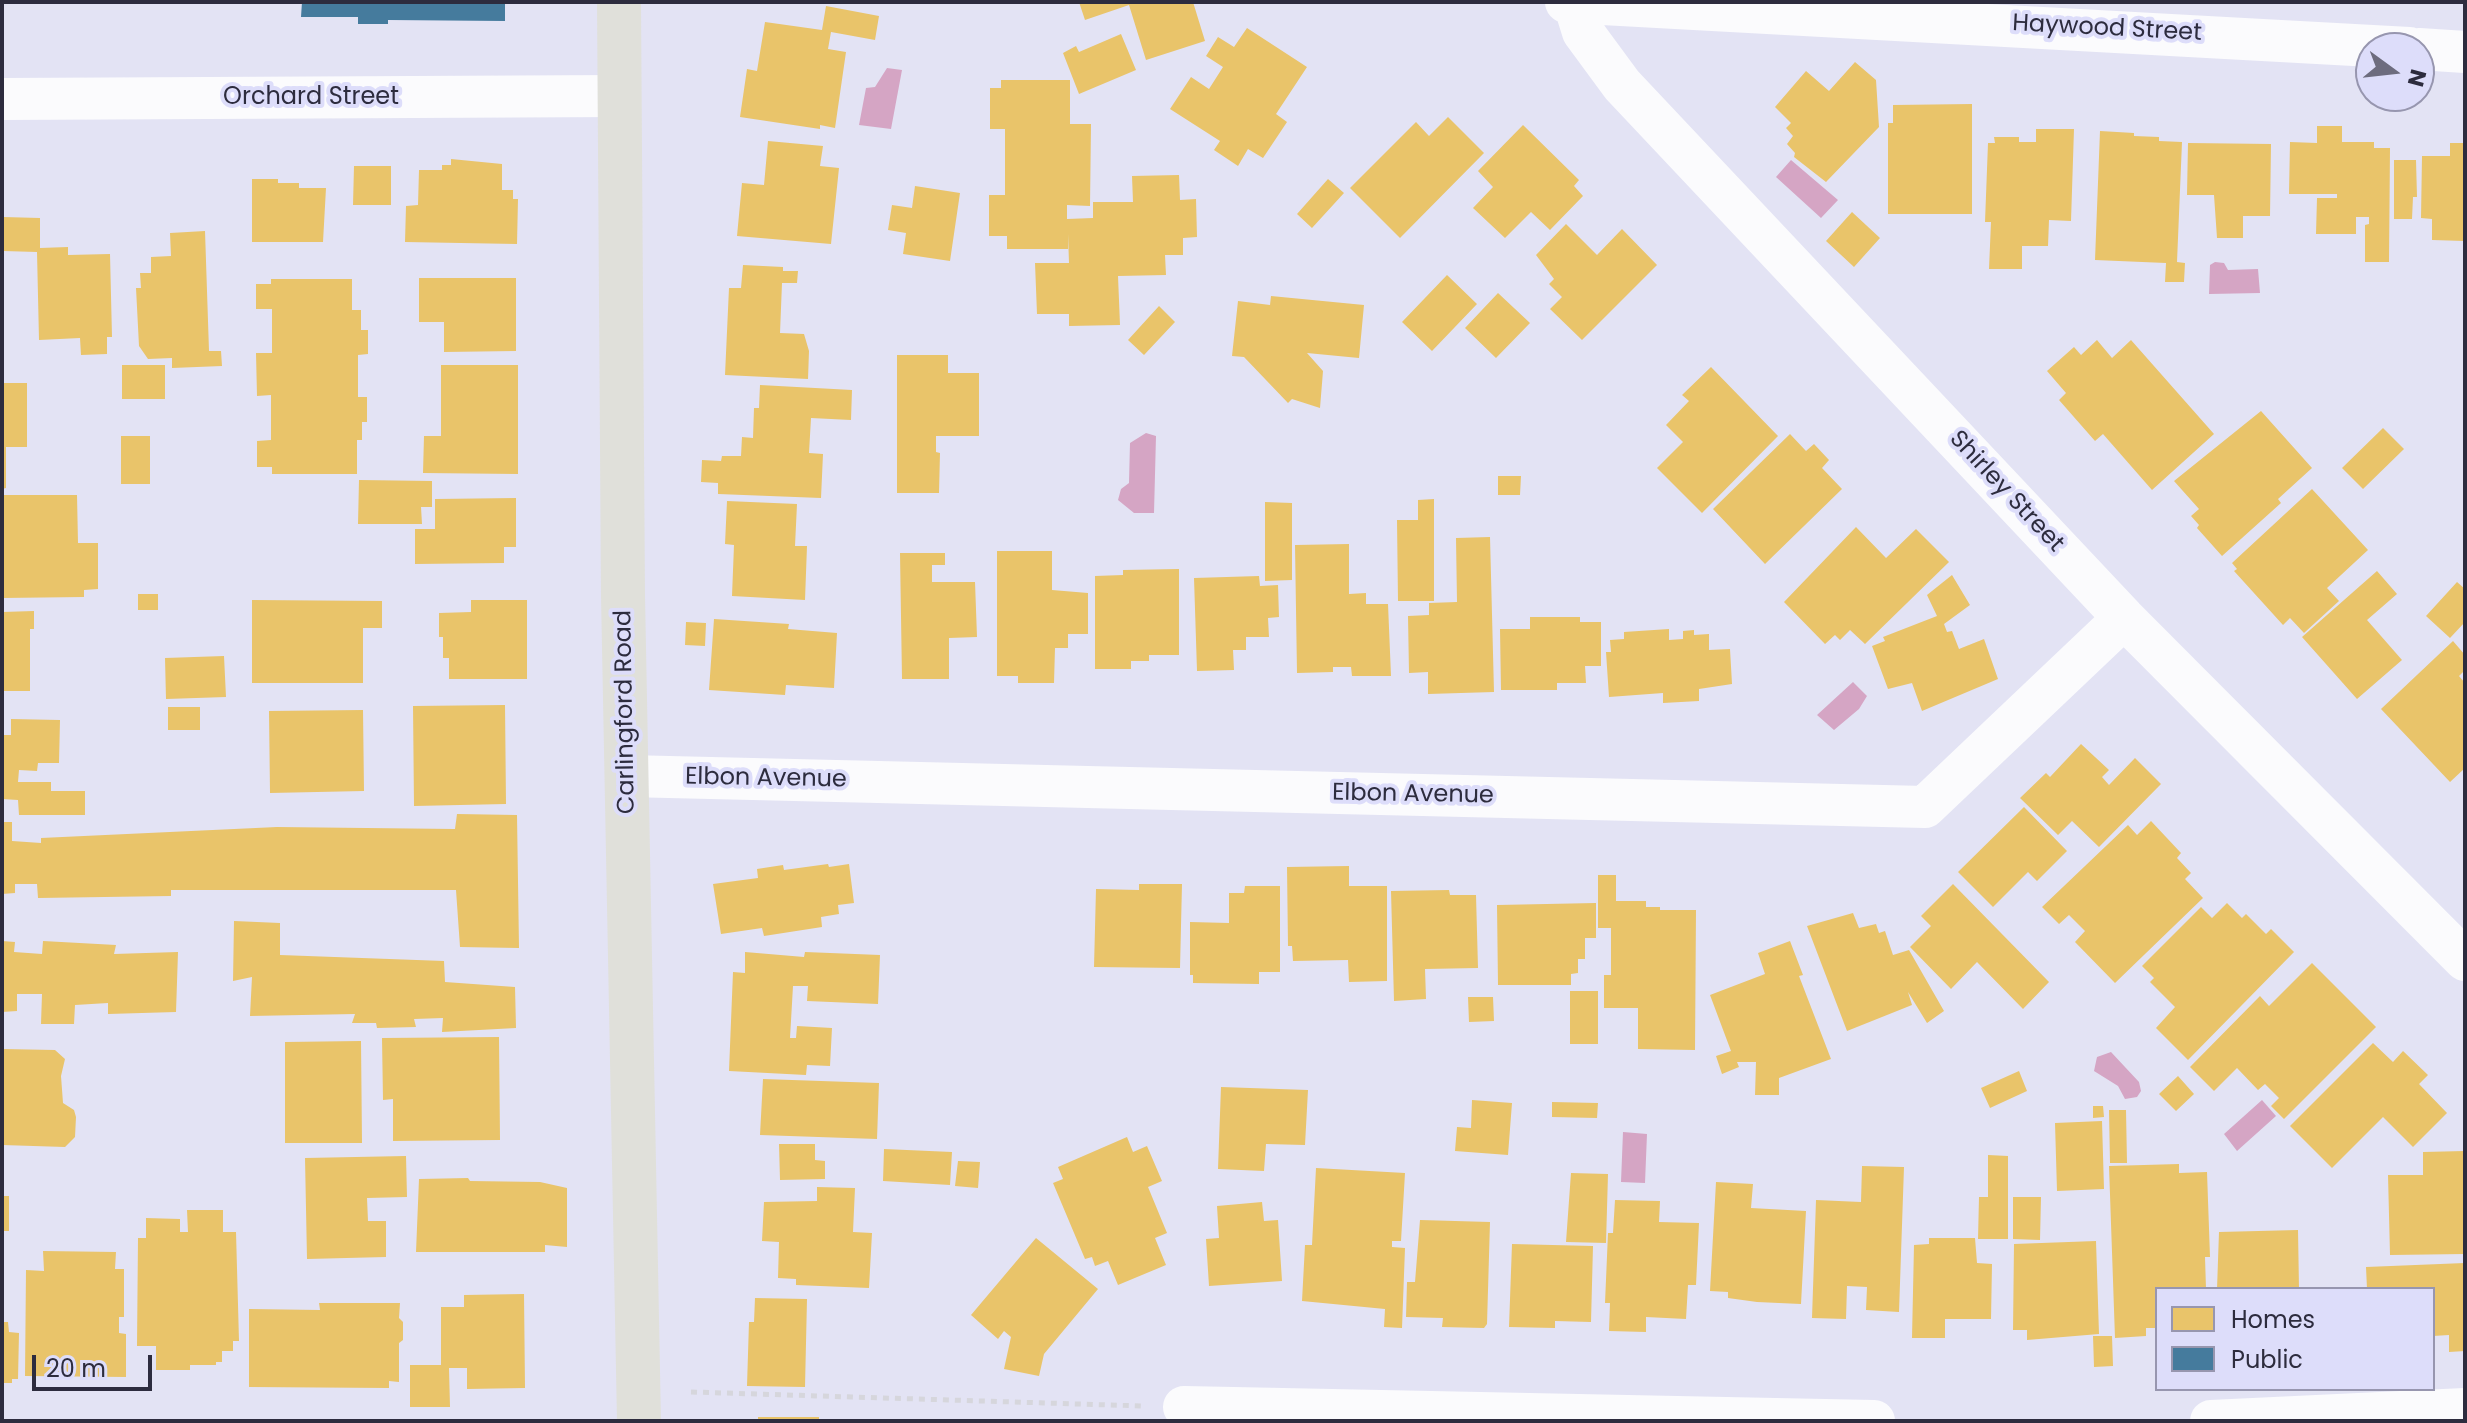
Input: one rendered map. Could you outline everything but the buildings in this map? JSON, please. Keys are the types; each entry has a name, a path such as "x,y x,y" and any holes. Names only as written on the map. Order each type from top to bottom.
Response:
{"main road":[{"name":"Carlingford Road","path":"619,2 627,776 639,1421"}],"street":[{"name":"Haywood Street","path":"1566,2 1728,8 2355,45"},
{"name":"Shirley Street","path":"1574,3 1583,32 1622,85 2124,618 2465,960"},
{"path":"2435,50 2465,52"},
{"name":"Orchard Street","path":"2,99 619,96"},
{"name":"Elbon Avenue","path":"627,776 1925,807 2124,618"},
{"path":"1184,1407 1874,1421"},
{"path":"2211,1421 2465,1409"}],"path":[{"path":"691,1392 1184,1407"}],"shaded area":[{"path":"887,68 902,70 891,129 859,125 866,88 875,87"},
{"path":"1791,160 1838,200 1821,218 1776,177"},
{"path":"2224,263 2228,270 2258,269 2260,293 2209,294 2210,265"},
{"path":"1146,433 1156,436 1154,513 1134,513 1118,500 1121,489 1129,483 1130,443"},
{"path":"1853,682 1867,696 1859,709 1834,730 1817,715"},
{"path":"2111,1052 2139,1082 2141,1091 2137,1097 2125,1099 2118,1086 2094,1071 2097,1057"},
{"path":"2262,1100 2276,1116 2237,1151 2224,1134"},
{"path":"1623,1132 1647,1134 1645,1183 1621,1182"}]}
